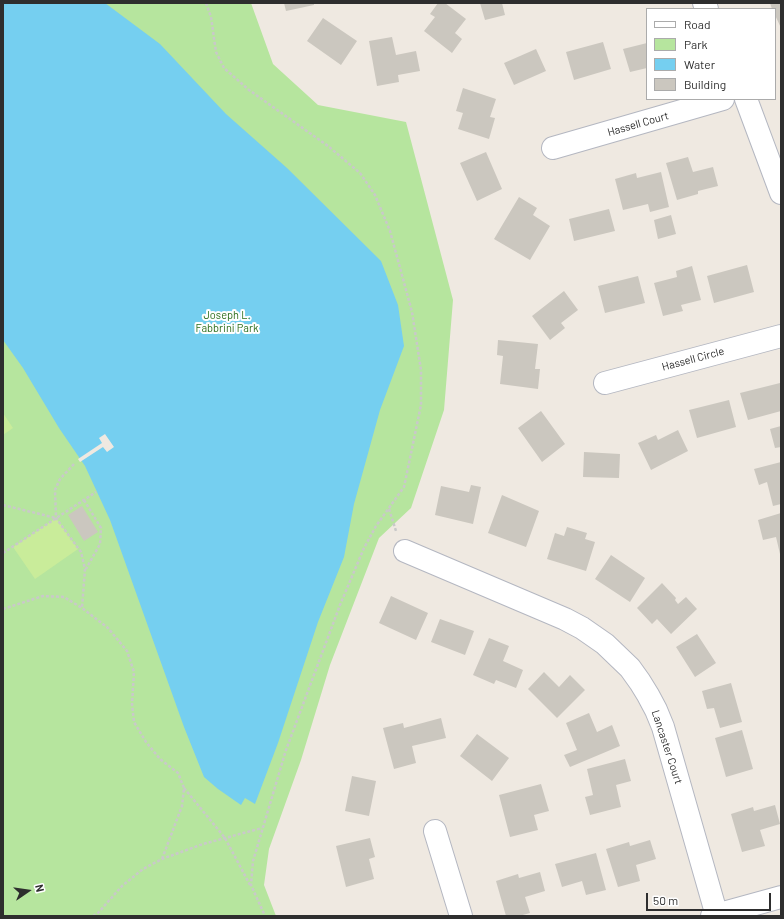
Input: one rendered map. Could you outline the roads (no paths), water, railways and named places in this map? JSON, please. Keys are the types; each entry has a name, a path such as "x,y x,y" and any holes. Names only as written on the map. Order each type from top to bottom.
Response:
{"street":[{"name":"Hassell Court","path":"553,148 720,100"},
{"path":"746,100 781,193"},
{"name":"Hassell Circle","path":"605,383 781,336"},
{"name":"Lancaster Court","path":"405,551 576,624 606,644 630,668 656,710 663,727 715,915"},
{"path":"436,831 461,916"},
{"path":"715,915 781,897"}],"water":[{"path":"3,3 105,3 160,44 226,114 287,168 381,261 398,305 404,346 380,410 354,504 344,557 318,622 278,743 255,804 245,798 241,805 204,777 184,727 110,520 85,466 59,428 23,368 3,340"}],"park label":[{"name":"Joseph L. Fabbrini Park","path":"227,321"}]}
